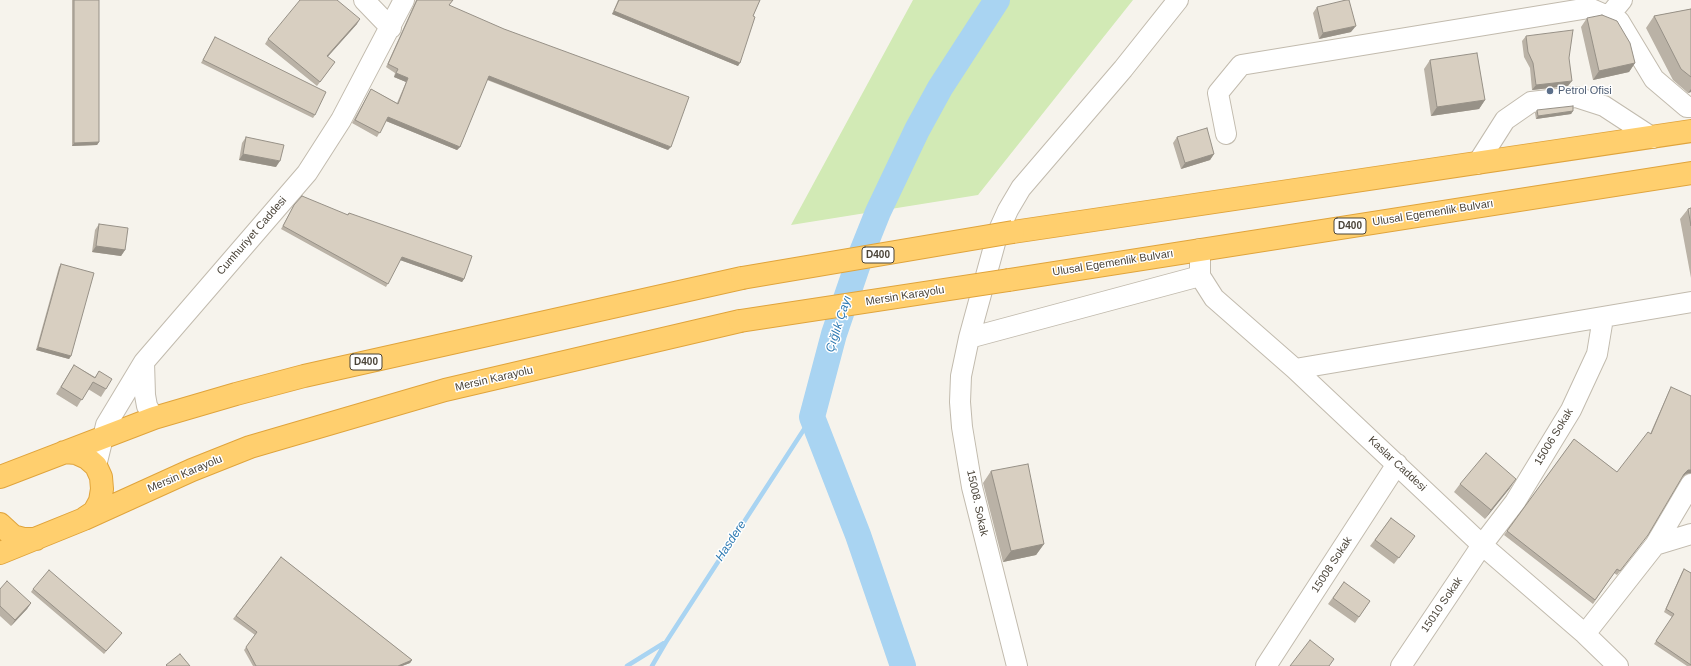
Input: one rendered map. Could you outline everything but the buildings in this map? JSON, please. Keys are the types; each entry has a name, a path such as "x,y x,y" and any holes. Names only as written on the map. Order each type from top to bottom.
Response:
{"highway":[{"name":"D400","path":"5,477 64,452 97,435 304,376 742,278 1013,232 1653,138 1691,131"},
{"name":"Ulusal Egemenlik Bulvarı","path":"1009,280 1691,173"},
{"name":"Mersin Karayolu","path":"0,553 84,519 192,470 250,447 445,390 740,321 1009,280"},
{"path":"64,452 76,453 87,458 96,466 102,483 100,501 94,512 84,519"},
{"path":"0,524 13,536 24,539 36,539"}],"street":[{"path":"364,0 391,28"},
{"name":"Cumhuriyet Caddesi","path":"96,466 97,435 144,362 307,173 341,120 391,28 404,0"},
{"name":"15008. Sokak","path":"1017,666 972,487 962,427 960,402 961,376 969,338 998,232 1008,210 1021,188 1123,69 1178,0"},
{"path":"1608,17 1622,0"},
{"path":"1226,134 1218,93 1241,65 1589,8 1619,21 1654,79 1687,107 1691,107"},
{"path":"1477,164 1505,120 1531,102 1576,97 1604,106 1653,138"},
{"path":"969,338 1200,276 1200,249"},
{"name":"Kaslar Caddesi","path":"1200,276 1214,298 1295,368 1482,545 1585,634 1618,666"},
{"path":"1295,368 1603,318 1691,302"},
{"name":"15006 Sokak","path":"1482,545 1515,502 1571,410 1596,354 1603,318"},
{"path":"144,362 145,395 147,406 154,418"},
{"name":"15008 Sokak","path":"1266,666 1397,464"},
{"path":"1585,634 1655,545 1691,484"},
{"path":"1655,545 1691,534"},
{"name":"15010 Sokak","path":"1401,666 1482,545"}],"green space":[{"path":"913,0 1133,0 978,195 791,225"}],"waterway":[{"name":"Çığlık Çayı","path":"903,666 858,535 812,417 834,334 862,252 878,212 917,130 940,88 997,0"},
{"name":"Hasdere","path":"652,666 812,417"},
{"path":"627,666 664,643"}],"place":[{"name":"Petrol Ofisi","path":"1550,91"}]}
